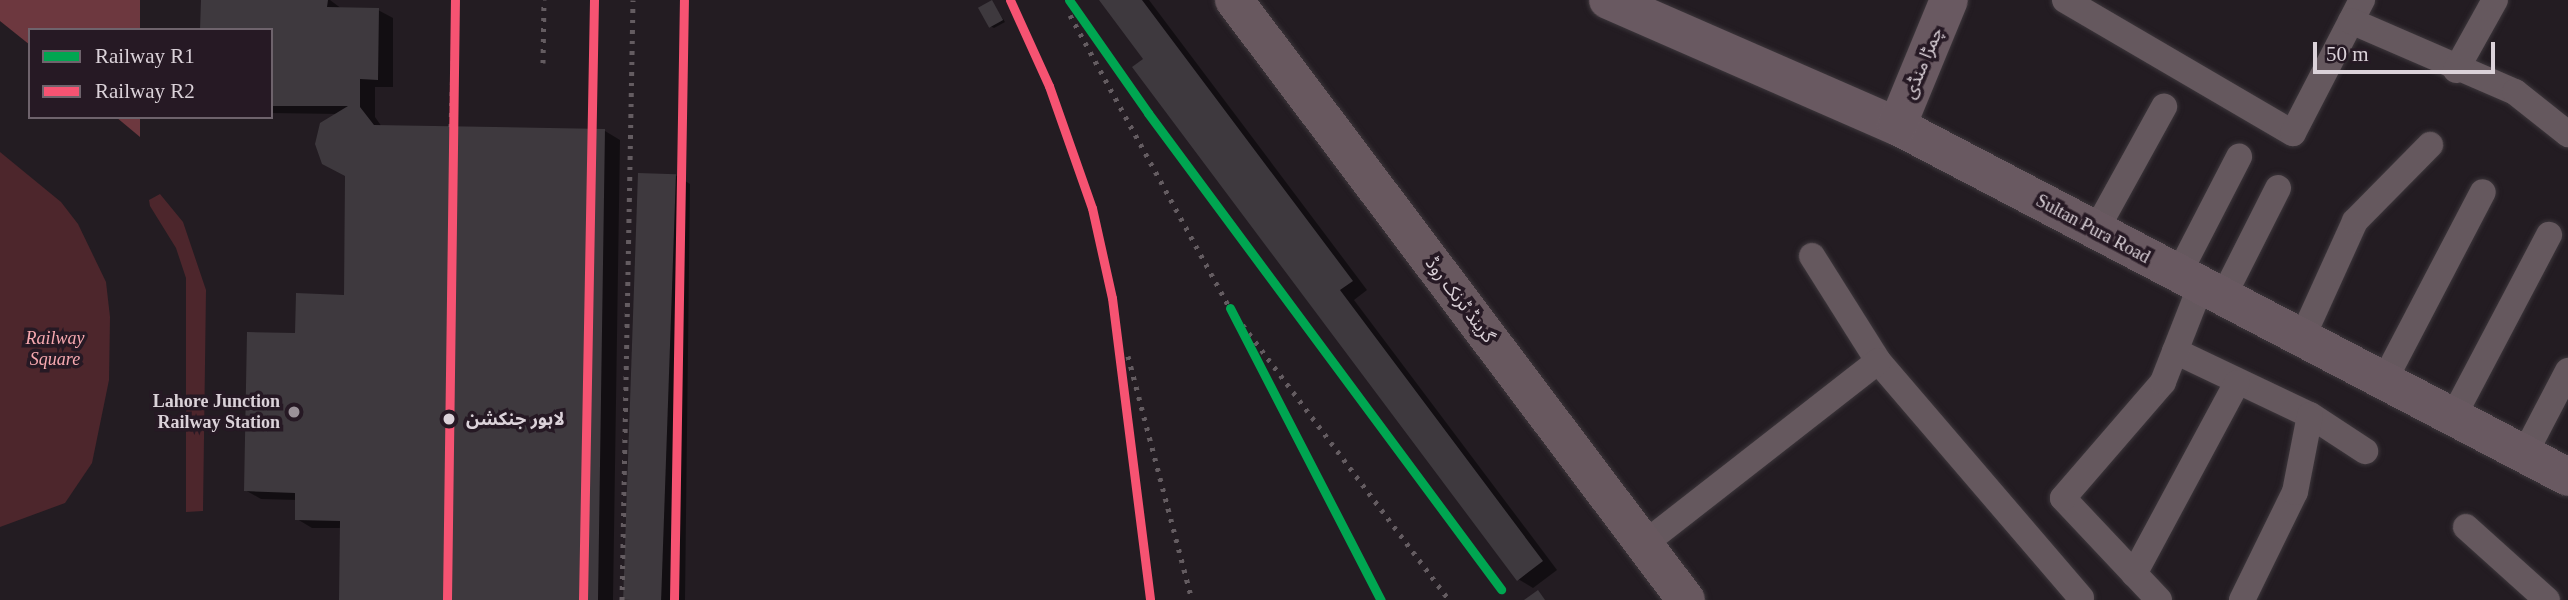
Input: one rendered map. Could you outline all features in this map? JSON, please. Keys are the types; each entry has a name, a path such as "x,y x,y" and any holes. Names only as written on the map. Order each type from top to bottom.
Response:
{"main road":[{"name":"گرینڈ ٹرنک روڈ","path":"1234,0 1686,600"},
{"name":"Sultan Pura Road","path":"1608,0 1896,126 2568,477"},
{"name":"چمڑا منڈی","path":"1896,126 1949,0"}],"street":[{"path":"2456,69 2495,0"},
{"path":"2082,4 2293,133 2357,10 2456,69 2515,92 2567,132"},
{"path":"2096,230 2164,107"},
{"path":"2302,338 2355,221 2430,145"},
{"path":"2159,600 2063,498 2163,382 2201,285 2239,157"},
{"path":"2201,285 2278,188"},
{"path":"2384,381 2483,192"},
{"path":"2453,417 2550,235"},
{"path":"1812,256 1878,361 2081,598"},
{"path":"2175,351 2237,383 2310,415 2365,451"},
{"path":"1644,544 1878,361"},
{"path":"2524,455 2568,371"},
{"path":"2134,574 2237,383"},
{"path":"2242,600 2295,492 2310,415"},
{"path":"2466,527 2547,600"}],"green space":[{"name":"Railway Square","path":"0,152 61,202 78,224 106,282 110,317 109,380 92,463 65,503 0,527"},
{"path":"160,194 183,222 206,290 203,511 186,512 186,278 176,248 150,206 149,200"}],"shaded area":[{"path":"0,0 140,0 140,28 28,28 28,43 0,21"},
{"path":"118,119 140,119 140,137"}],"building":[{"path":"201,0 328,0 327,7 379,8 378,80 360,79 360,107 374,125 605,129 598,600 339,600 340,521 295,520 295,493 244,491 247,332 295,333 296,293 344,295 345,176 322,164 315,144 320,123 348,106 273,106 273,28 200,28"},
{"path":"992,0 1003,20 989,28 978,8"},
{"path":"1099,0 1142,0 1353,281 1340,290 1543,561 1517,581 1132,67 1143,59"},
{"path":"638,173 676,174 661,600 623,600"},
{"path":"1538,590 1545,600 1524,600"}],"railway":[{"path":"451,127 455,0"},
{"path":"543,63 544,0"},
{"path":"592,129 594,0"},
{"path":"622,600 633,0"},
{"path":"674,600 684,0"},
{"path":"1010,0 1049,86 1092,208 1112,298 1150,600"},
{"path":"1069,0 1148,113 1501,589"},
{"path":"1070,15 1230,308 1449,600"},
{"path":"1251,348 1381,600"},
{"path":"1128,356 1192,600"}],"rail line":[{"name":"R2","path":"447,600 455,0"},
{"name":"R2","path":"583,600 594,0"},
{"name":"R2","path":"674,600 684,0"},
{"name":"R2","path":"1010,0 1049,86 1092,208 1112,298 1150,600"},
{"name":"R1","path":"1069,0 1148,113 1501,589"},
{"name":"R1","path":"1230,308 1381,600"}],"place":[{"name":"Lahore Junction Railway Station","path":"294,412"},
{"name":"لاہور جنکشن","path":"449,419"}]}
